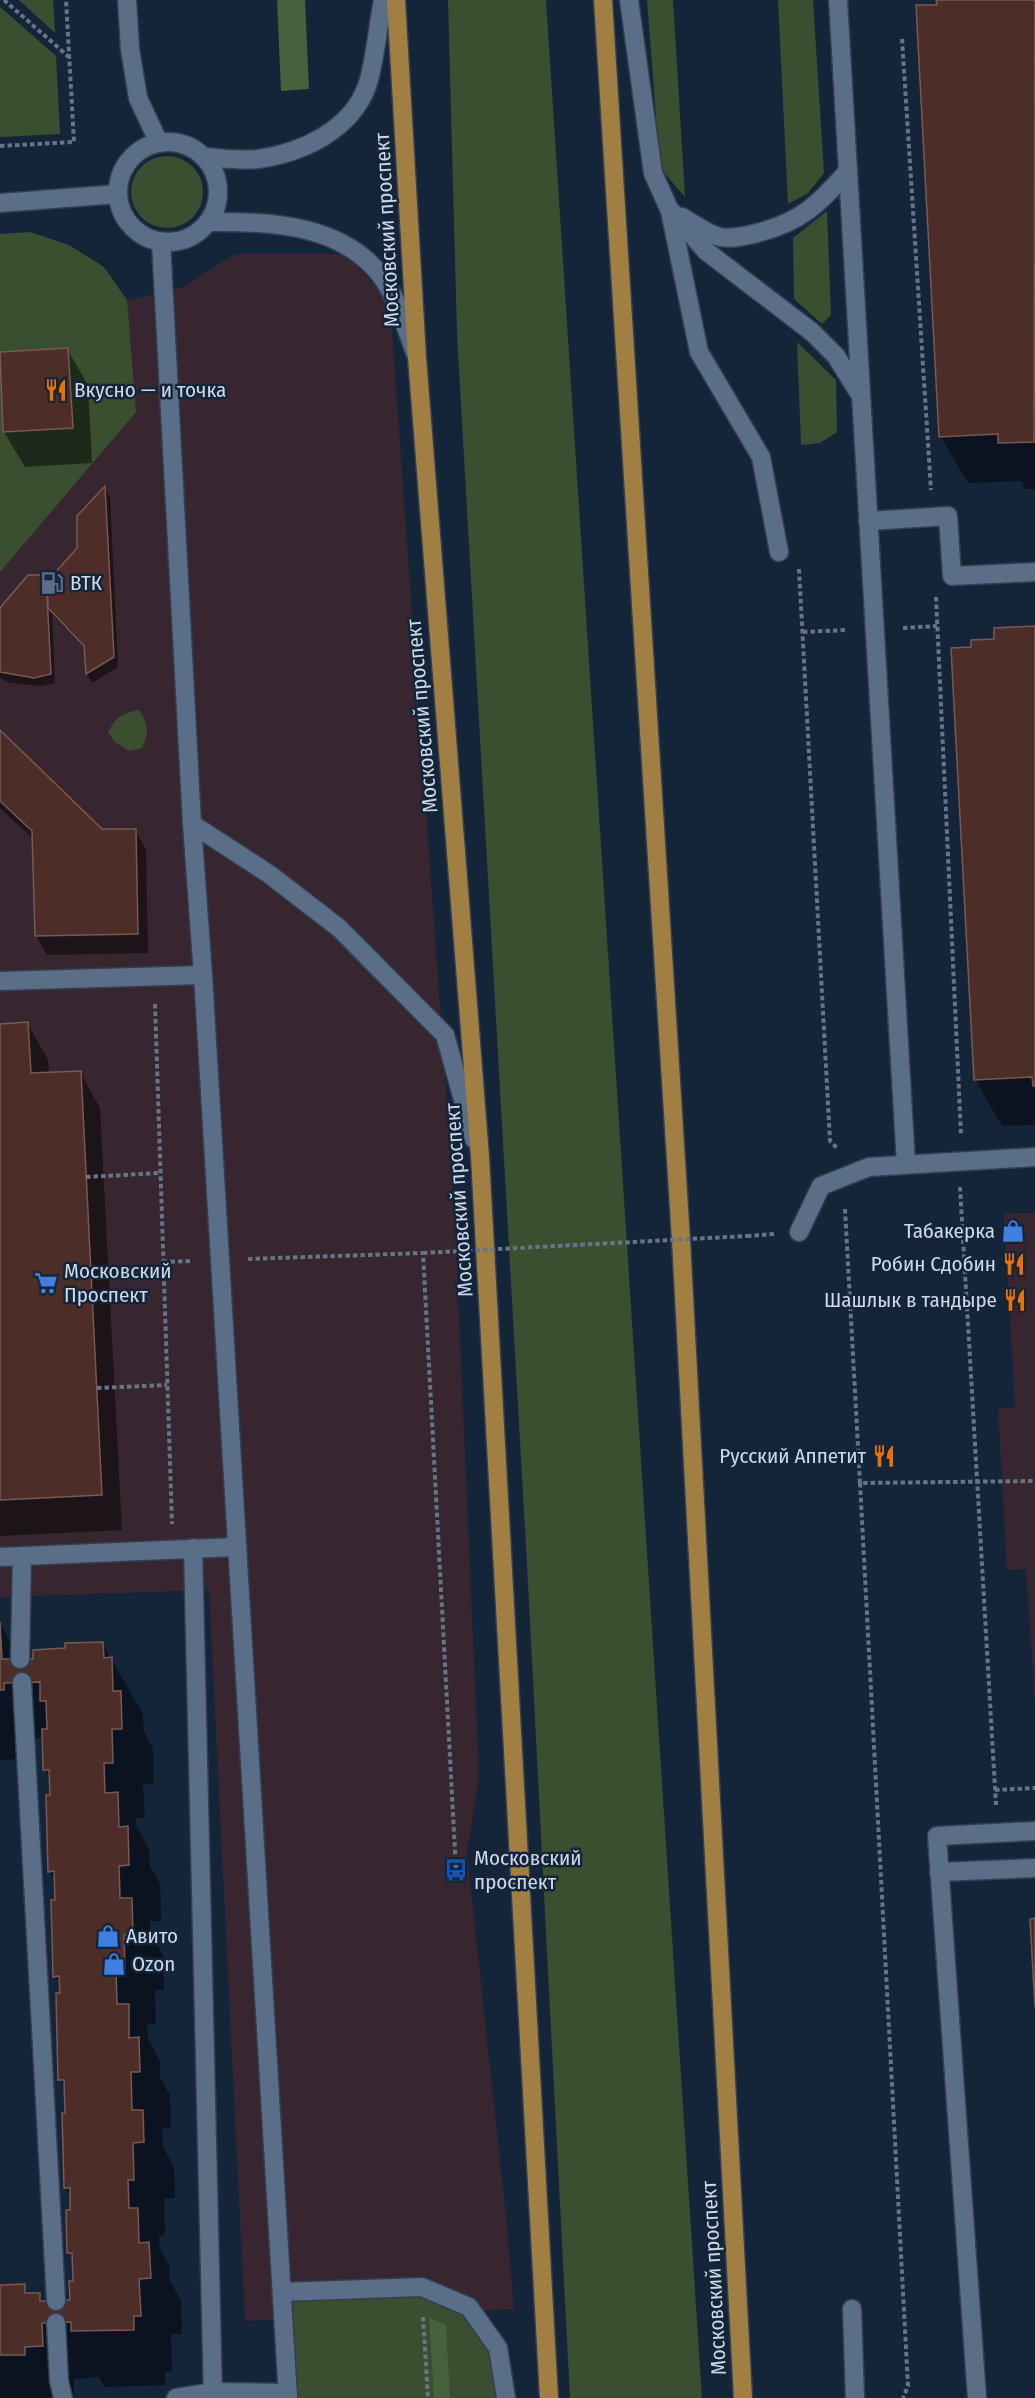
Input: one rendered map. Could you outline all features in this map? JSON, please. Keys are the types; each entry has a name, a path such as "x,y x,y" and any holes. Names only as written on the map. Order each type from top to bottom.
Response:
{"main road":[{"name":"Московский проспект","path":"396,0 417,357 480,1157 549,2398"},
{"name":"Московский проспект","path":"603,0 681,1240 743,2398"}],"street":[{"path":"128,0 130,49 138,98 159,143"},
{"path":"204,157 256,159 306,147 327,135 347,118 367,86 383,0"},
{"path":"628,0 653,173 670,211 699,352 761,457 779,552"},
{"path":"838,0 906,1164"},
{"path":"159,143 175,143 191,148 204,157 217,182 218,197 208,222 190,237 176,242 161,242 135,230 120,207 118,194 119,180 124,168 133,157 144,149 159,143"},
{"path":"670,211 719,237 747,236 780,227 803,215 821,201 848,171"},
{"path":"0,203 118,194"},
{"path":"670,211 706,251 812,332 836,356 861,397"},
{"path":"208,222 248,221 280,224 343,243 384,280 402,317 417,357"},
{"path":"161,242 192,824 288,2395 213,2395 176,2398"},
{"path":"868,521 948,516 952,576 1035,572"},
{"path":"192,824 269,874 339,928 445,1035 480,1157"},
{"path":"0,981 203,975"},
{"path":"799,1232 821,1186 869,1167 1035,1157"},
{"path":"0,1557 237,1547"},
{"path":"193,1548 213,2395"},
{"path":"20,1659 22,1556"},
{"path":"22,1682 56,2301"},
{"path":"977,2398 937,1836 1035,1831"},
{"path":"939,1872 1035,1868"},
{"path":"282,2292 422,2287 469,2307 498,2348 506,2398"},
{"path":"852,2309 855,2398"},
{"path":"56,2323 59,2381 63,2398"}],"path":[{"path":"4,0 69,58"},
{"path":"0,146 74,142 66,0"},
{"path":"902,39 933,517"},
{"path":"799,560 830,1141 842,1155 870,1155 869,1167"},
{"path":"936,593 963,1161 960,1189 997,1833"},
{"path":"154,976 173,1549"},
{"path":"86,1177 160,1173"},
{"path":"950,1190 971,1189"},
{"path":"164,1262 423,1253 799,1232 853,1204"},
{"path":"845,1209 908,2386 903,2398"},
{"path":"423,1253 456,1870"},
{"path":"97,1388 167,1385"},
{"path":"860,1483 1035,1481"},
{"path":"995,1791 1035,1788"},
{"path":"422,2287 428,2398"}],"shaded area":[{"path":"235,254 346,254 390,303 454,1202 479,1777 467,1853 514,2309 245,2321 209,1590 0,1597 0,313 103,306 181,288"},
{"path":"1035,1213 1035,1705 1026,1569 1007,1570 998,1408 1015,1407 1004,1214"}],"green space":[{"path":"19,0 53,0 55,33"},
{"path":"277,0 305,0 309,89 281,91"},
{"path":"448,0 546,0 702,2398 570,2398 527,1564 457,334"},
{"path":"647,0 673,0 685,197 660,168"},
{"path":"778,0 813,0 824,173 808,193 788,204"},
{"path":"0,7 56,56 60,134 0,137"},
{"path":"174,156 193,166 201,178 203,192 201,206 193,218 181,226 160,228 141,218 133,206 131,185 141,166 153,158"},
{"path":"827,211 831,315 822,324 794,299 793,238"},
{"path":"30,232 69,245 104,267 127,300 136,412 0,572 0,234"},
{"path":"797,342 836,380 837,432 820,443 801,445"},
{"path":"139,710 145,720 146,737 142,748 130,751 116,743 108,733 113,723 120,717"},
{"path":"422,2287 469,2307 498,2348 506,2398 288,2398 282,2292"},
{"path":"429,2317 446,2325 450,2398 434,2398"}],"building":[{"path":"936,0 1035,0 1034,442 998,443 998,434 939,437 916,5 937,5"},
{"path":"68,348 73,428 3,432 0,352"},
{"path":"105,486 114,657 86,674 84,646 48,608 47,582 77,548 77,516"},
{"path":"28,575 46,575 51,674 34,678 0,672 0,608"},
{"path":"1035,626 1035,1086 1033,1086 1032,1077 974,1080 951,648 971,647 971,640 994,639 994,628"},
{"path":"0,730 102,829 136,829 138,934 35,936 32,831 0,801"},
{"name":"Московский Проспект","path":"28,1022 31,1073 81,1071 102,1495 0,1500 0,1024"},
{"path":"0,1622 2,1659 33,1659 33,1650 65,1648 65,1643 103,1642 104,1658 112,1657 113,1691 121,1691 122,1729 112,1729 113,1763 104,1763 105,1793 118,1792 119,1827 128,1826 129,1865 119,1866 120,1898 132,1898 133,1935 124,1935 125,1969 116,1969 117,2004 129,2004 129,2038 139,2037 140,2072 131,2072 132,2110 143,2110 144,2142 133,2143 134,2180 128,2180 129,2208 138,2208 139,2243 149,2242 151,2278 139,2279 141,2316 134,2316 134,2330 71,2331 71,2322 42,2323 43,2346 25,2347 25,2355 0,2355 0,2285 25,2284 25,2293 40,2293 40,2301 70,2300 69,2281 73,2281 72,2253 67,2253 66,2210 70,2210 70,2188 64,2188 62,2113 65,2113 64,2080 58,2080 56,1993 60,1993 59,1976 53,1977 51,1900 55,1900 54,1871 48,1872 46,1795 50,1795 49,1770 43,1770 42,1729 47,1729 46,1701 40,1701 40,1682 4,1683 4,1690 0,1690"},
{"path":"1035,1918 1035,2007 1030,1919"}],"place":[{"name":"Вкусно — и точка","path":"56,390"},
{"name":"ВТК","path":"52,583"},
{"name":"Табакерка","path":"1013,1231"},
{"name":"Робин Сдобин","path":"1014,1264"},
{"name":"Московский Проспект","path":"46,1283"},
{"name":"Шашлык в тандыре","path":"1015,1300"},
{"name":"Русский Аппетит","path":"884,1456"},
{"name":"Московский проспект","path":"456,1870"},
{"name":"Авито","path":"108,1936"},
{"name":"Ozon","path":"114,1964"}]}
